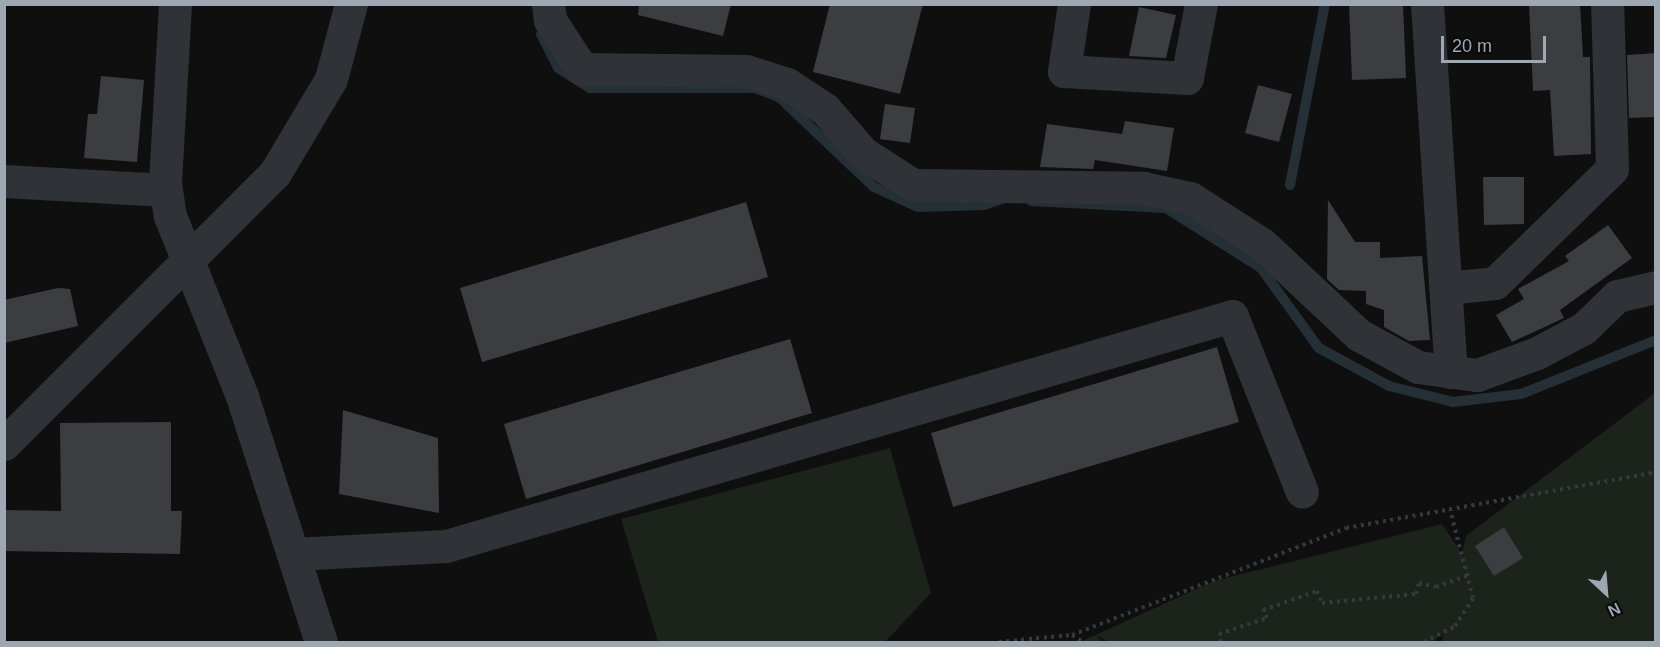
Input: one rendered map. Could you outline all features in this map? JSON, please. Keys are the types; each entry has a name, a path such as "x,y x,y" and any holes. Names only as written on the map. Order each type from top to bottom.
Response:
{"street":[{"path":"175,4 166,190 170,216 189,258 293,554 321,642"},
{"path":"4,444 275,173 331,79 351,4"},
{"path":"548,4 550,20 582,69 746,71 788,84 825,109 863,153 913,185 1144,188 1190,198 1262,244 1359,335 1418,368 1477,375 1537,353 1584,328 1617,296 1656,286"},
{"path":"1074,4 1064,71 1188,78 1201,4"},
{"path":"1427,4 1451,372"},
{"path":"1446,288 1495,283 1612,169 1607,4"},
{"path":"4,181 166,190"},
{"path":"293,554 446,546 1232,316 1302,492"}],"path":[{"path":"999,642 1072,635 1346,528 1656,472"},
{"path":"1424,642 1455,626 1473,598 1450,510"},
{"path":"1221,642 1219,634 1267,618 1263,610 1317,591 1322,603 1416,594 1419,583 1436,587 1467,576"},
{"path":"1072,635 1083,642"}],"shaded area":[{"path":"1655,393 1655,642 1442,642 1443,634 1432,642 1109,642 1097,636 1103,642 1080,642 1214,581 1442,524 1462,554 1466,536"},
{"path":"890,448 931,593 885,642 658,642 621,519"}],"building":[{"path":"639,4 731,4 723,36 638,15"},
{"path":"830,4 923,4 900,94 813,72"},
{"path":"1349,4 1403,4 1406,78 1352,80"},
{"path":"1529,4 1580,4 1583,57 1590,57 1591,154 1554,156 1550,90 1533,91"},
{"path":"1139,7 1176,15 1166,58 1129,56"},
{"path":"1656,53 1656,117 1629,118 1627,55"},
{"path":"101,76 144,80 137,162 84,158 88,114 97,114"},
{"path":"1258,85 1292,94 1279,142 1245,133"},
{"path":"885,104 915,108 910,143 880,139"},
{"path":"1125,121 1174,128 1167,171 1095,160 1093,169 1040,167 1047,124 1122,134"},
{"path":"1483,177 1524,177 1524,224 1484,225"},
{"path":"1328,200 1355,242 1380,242 1380,258 1422,256 1430,340 1409,341 1384,327 1384,310 1366,304 1366,291 1339,290 1327,279"},
{"path":"746,202 768,277 482,362 460,288"},
{"path":"1608,225 1632,258 1560,310 1564,318 1512,342 1496,315 1524,299 1518,289 1569,261 1565,256"},
{"path":"58,288 70,289 78,326 4,343 4,300"},
{"path":"790,339 812,413 526,499 504,424"},
{"path":"1217,347 1239,422 953,507 931,433"},
{"path":"343,410 438,438 439,513 339,494"},
{"path":"171,422 171,511 182,511 180,554 4,551 4,510 61,511 60,423"},
{"path":"1504,527 1523,558 1494,576 1475,546"}],"waterway":[{"path":"1290,185 1325,4"},
{"path":"541,34 558,68 590,88 755,88 779,97 874,187 918,207 984,205 1004,198"},
{"path":"1031,201 1166,208 1261,268 1319,348 1389,386 1453,402 1521,394 1656,340"}]}
